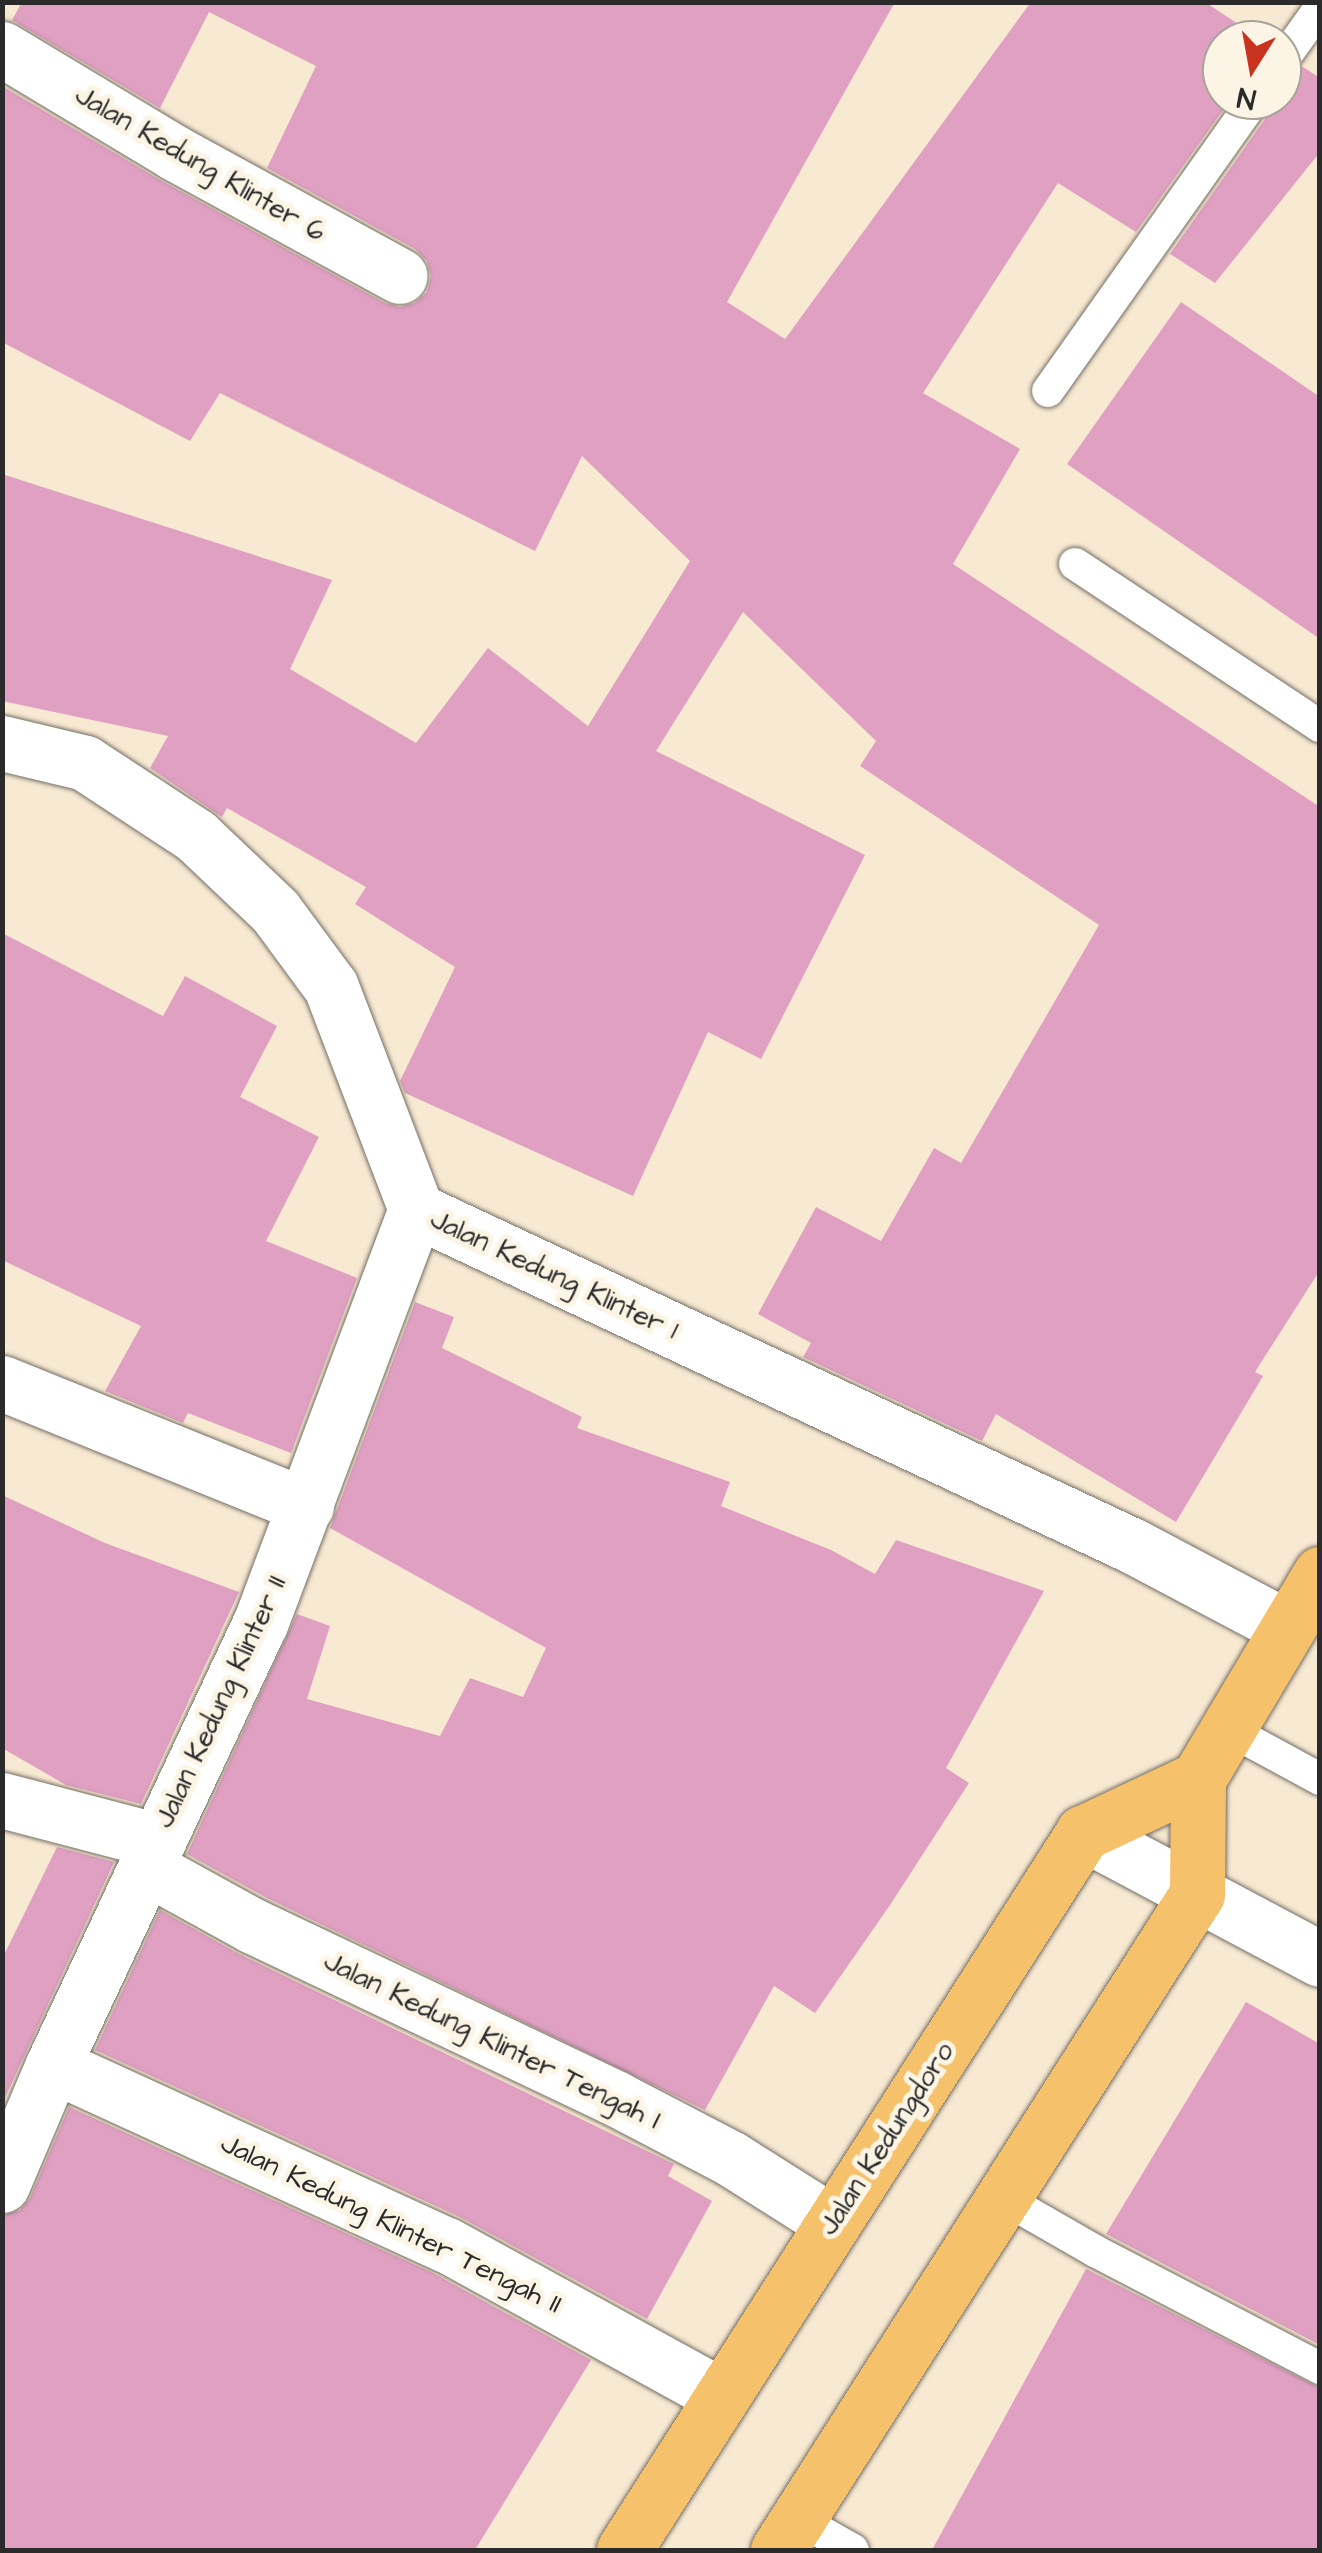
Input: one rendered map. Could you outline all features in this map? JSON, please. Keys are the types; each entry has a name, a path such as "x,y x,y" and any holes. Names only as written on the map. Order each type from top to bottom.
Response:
{"main road":[{"path":"788,2535 1197,1894 1198,1780 1320,1574"},
{"path":"1084,1833 1198,1780"},
{"name":"Jalan Kedungdoro","path":"624,2550 1084,1833"}],"street":[{"name":"Jalan Kedung Klinter 6","path":"2,49 175,153 400,276"},
{"name":"Jalan Kedung Klinter 1","path":"2,743 85,763 196,836 275,911 331,987 416,1210 1135,1547 1286,1627"},
{"name":"Jalan Kedung Klinter II","path":"2,2185 53,2065 260,1624 416,1210"},
{"path":"2,1384 306,1506"},
{"name":"Jalan Kedung Klinter Tengah I","path":"2,1800 152,1854 253,1926 615,2098 730,2158 833,2223"},
{"path":"1084,1833 1320,1959"},
{"name":"Jalan Kedung Klinter Tengah II","path":"53,2065 447,2245 722,2396"}],"lane":[{"path":"1302,33 1320,8"},
{"path":"1048,390 1240,120"},
{"path":"1074,564 1320,726"},
{"path":"1226,1728 1320,1779"},
{"path":"1003,2198 1095,2252 1320,2368"},
{"path":"788,2535 853,2550"}],"building":[{"path":"22,2 895,2 727,302 785,339 1031,2 1205,2 1232,20 1202,20 1202,120 1216,120 1136,232 1058,183 923,393 1020,449 953,564 1320,807 1320,1270 1255,1372 1263,1376 1176,1522 996,1414 982,1441 803,1357 811,1343 758,1314 816,1207 881,1241 934,1148 961,1163 1099,925 860,766 876,741 743,612 656,751 865,855 761,1059 708,1032 633,1196 405,1093 400,1081 455,967 355,904 366,887 227,808 222,817 150,768 168,736 2,701 2,474 332,580 290,669 416,743 488,648 588,726 690,561 582,456 535,551 220,393 190,441 2,342 2,86 160,180 385,303 400,307 415,303 427,292 431,276 427,261 415,249 267,168 316,66 209,12 160,108 12,20"},
{"path":"1302,68 1320,78 1320,152 1215,283 1170,254 1264,120 1302,120"},
{"path":"1181,302 1320,397 1320,639 1067,464"},
{"path":"2,933 163,1016 185,976 277,1026 240,1097 319,1137 266,1241 357,1278 291,1453 188,1413 183,1423 105,1391 141,1326 2,1260"},
{"path":"415,1302 454,1317 442,1348 582,1417 577,1428 730,1482 721,1506 831,1550 875,1574 896,1540 1044,1591 946,1768 969,1783 890,1905 815,2013 774,1986 705,2110 267,1898 187,1854 297,1614 330,1626 307,1699 440,1736 470,1678 523,1697 546,1648 330,1528"},
{"path":"2,1495 105,1543 239,1592 141,1804 66,1785 2,1748"},
{"path":"57,1847 114,1862 2,2104 2,1959"},
{"path":"160,1910 239,1954 674,2164 668,2176 712,2201 647,2319 460,2217 95,2050"},
{"path":"1246,2002 1320,2044 1320,2345 1106,2234"},
{"path":"69,2107 433,2273 591,2360 475,2550 2,2550 2,2216 20,2210 30,2198"},
{"path":"1086,2269 1320,2388 1320,2550 932,2550"}]}
